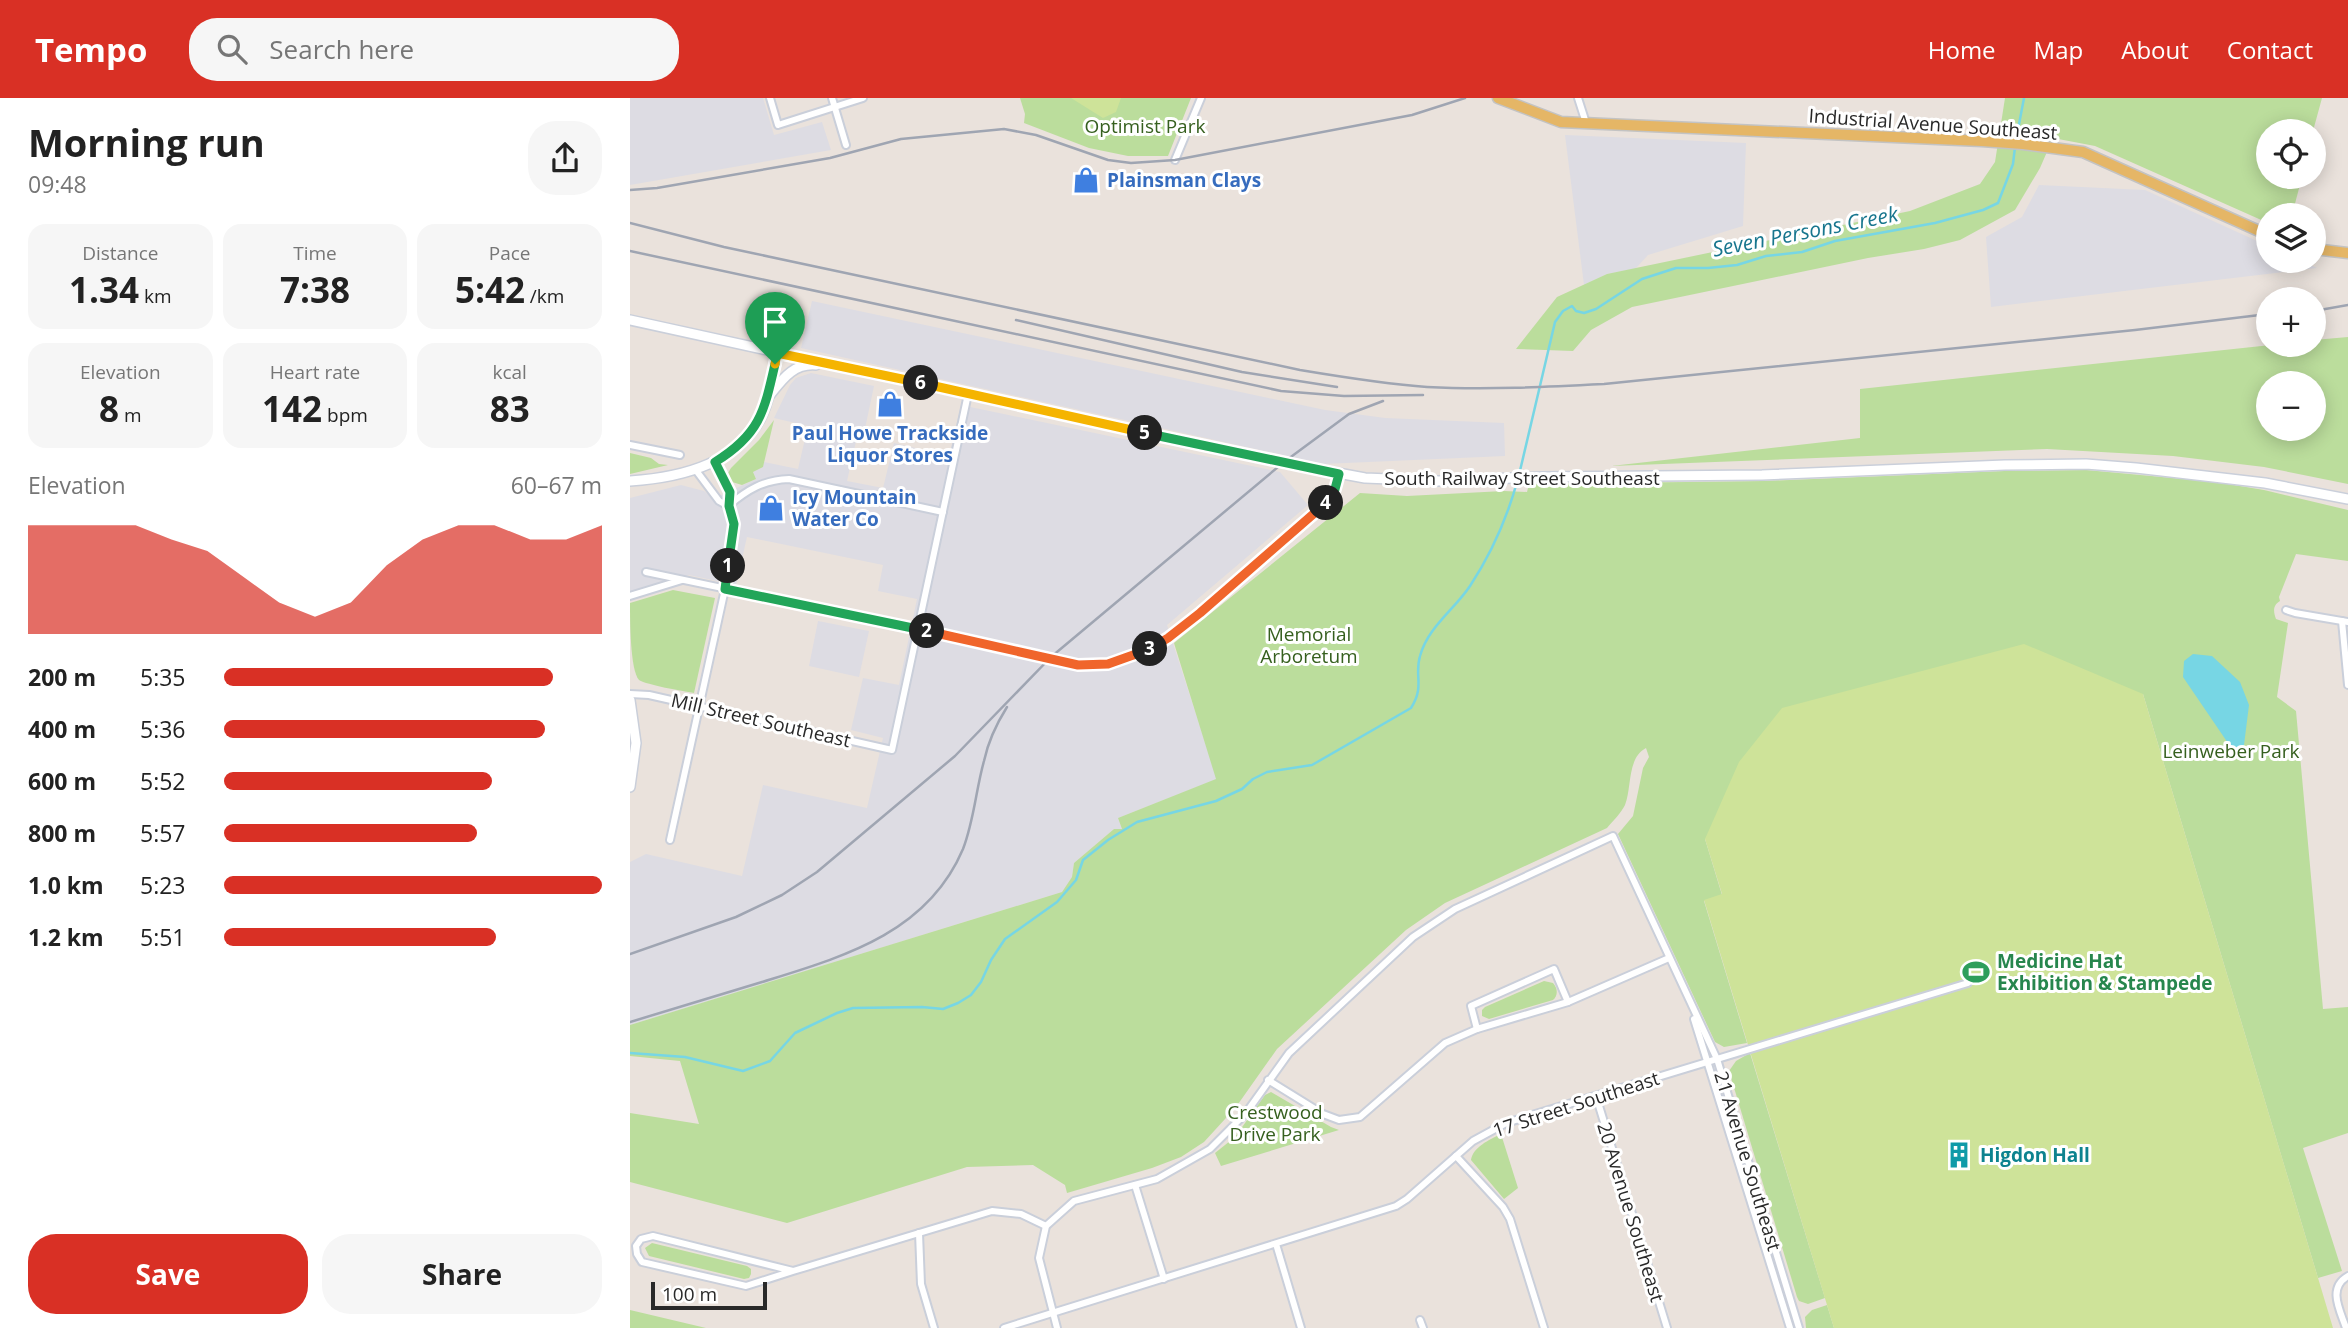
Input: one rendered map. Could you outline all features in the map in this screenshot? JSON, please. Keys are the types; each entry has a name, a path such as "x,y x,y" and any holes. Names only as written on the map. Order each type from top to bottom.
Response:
{"main road":[{"name":"Industrial Avenue Southeast","path":"1498,98 1561,122 1982,141 2083,152 2256,230"},
{"path":"2326,250 2348,253"}],"street":[{"path":"770,98 778,125 863,98"},
{"path":"832,98 846,145"},
{"path":"1175,160 1201,98"},
{"path":"1578,98 1586,123"},
{"name":"South Railway Street Southeast","path":"630,320 1339,474 1394,481 1762,475 2086,464 2265,483 2348,499"},
{"path":"630,488 645,481 715,462 732,452 757,426 768,397 777,353"},
{"path":"768,397 797,367 809,364 850,368"},
{"path":"918,629 968,394"},
{"path":"630,445 680,456"},
{"path":"670,840 725,589 734,531 729,506 730,492 715,462"},
{"path":"695,469 719,501 729,506"},
{"path":"646,572 1078,665 1108,664 1158,645 1168,638 1271,552 1329,499 1339,474"},
{"path":"729,506 748,489 766,482 789,479 943,512"},
{"path":"630,481 645,481"},
{"path":"630,596 684,580"},
{"path":"2286,610 2345,621 2348,685"},
{"name":"Mill Street Southeast","path":"630,697 649,695 892,750 918,629"},
{"path":"630,697 636,752 630,788"},
{"name":"21 Avenue Southeast","path":"1268,1080 1289,1053 1413,937 1454,909 1613,836 1717,1059 1799,1328"},
{"path":"1057,1328 1039,1258 1045,1226 1074,1201 1157,1179 1210,1149 1246,1113 1268,1080 1323,1114 1339,1120 1360,1116 1445,1043 1478,1029 1568,1002 1669,958"},
{"path":"1478,1029 1471,1006 1554,970 1568,1002"},
{"name":"17 Street Southeast","path":"1004,1328 1396,1206 1487,1132 1506,1123 1968,983"},
{"name":"21 Avenue Southeast","path":"1687,997 1790,1328"},
{"name":"20 Avenue Southeast","path":"1596,1096 1667,1328"},
{"path":"1456,1156 1503,1207 1510,1219 1544,1328"},
{"path":"1135,1185 1164,1279"},
{"path":"793,1271 653,1236 641,1238 636,1246 642,1262 746,1286 992,1211 1021,1214 1045,1226"},
{"path":"919,1233 920,1283 934,1328"},
{"path":"1276,1244 1301,1328"},
{"path":"2346,1328 2335,1293 2337,1284 2348,1276"}],"shaded area":[{"path":"630,98 763,98 774,135 822,122 831,150 630,185"},
{"path":"1565,135 1746,143 1743,226 1648,255 1635,269 1607,274 1584,285"},
{"path":"2039,185 2145,190 2256,241 2256,273 2275,273 1991,307 1986,237 2022,217"},
{"path":"812,301 1325,410 1385,418 1504,423 1505,456 1323,464 801,348"},
{"path":"811,373 874,386 863,438 857,437 847,481 883,488 894,443 949,456 961,405 1280,472 1308,505 1167,625 1217,779 1118,818 1122,829 1114,829 1074,863 1072,877 1062,892 630,1025 630,862 646,854 742,876 763,785 867,808 883,738 851,730 863,678 899,685 917,599 878,591 883,565 747,537 736,585 689,575 630,592 630,498 681,485 704,491 713,499 756,479 753,472 763,467 764,462 798,469 808,426 774,418 790,385 796,378"},
{"path":"818,621 869,631 859,677 809,666"}],"green space":[{"name":"Optimist Park","path":"1020,98 1191,98 1168,156 1128,156 1089,148 1024,123 1025,114"},
{"path":"1071,98 1121,98 1116,112 1103,118"},
{"path":"2005,98 2322,98 2316,119 2256,119 2256,189 2299,189 2295,203 2256,203 2256,218 2095,146 2053,138 2040,168 2015,210 1960,240 1632,307 1591,330 1573,351 1516,349 1557,297 1607,274 1910,211 1980,184 1995,162"},
{"path":"2348,337 2348,484 2264,467 2173,456 2047,449 1611,466 1860,438 1860,389 2256,347 2256,357 2326,357 2326,339"},
{"path":"774,420 763,467 753,472 756,479 742,485 732,482 728,473 731,468 759,440"},
{"path":"630,453 651,458 659,464 668,465 630,474"},
{"path":"2086,470 2216,482 2264,490 2348,510 2348,561 2296,554 2274,611 2276,619 2288,623 2277,697 2296,711 2323,1009 2348,1007 2348,1133 2303,1148 2342,1271 2318,1278 2143,694 1705,839 1722,895 1704,901 1747,1043 1724,1047 1715,1042 1618,834 1633,816 1643,768 1649,757 1646,748 1633,766 1625,805 1607,828 1445,903 1406,930 1277,1049 1236,1107 1204,1142 1181,1157 1067,1193 1065,1185 1033,1165 967,1167 787,1223 630,1182 630,1113 699,1124 680,1061 630,1056 630,1025 1062,892 1072,877 1074,863 1114,829 1122,829 1118,818 1216,779 1174,643 1360,493 1407,496 1527,492 1529,484 1765,481"},
{"path":"673,590 715,598 694,693 643,682 636,675 634,666 630,603"},
{"name":"Medicine Hat Exhibition & Stampede","path":"2024,644 2143,694 2333,1328 1834,1328 1704,900 1722,894 1705,839 1739,762 1782,708"},
{"path":"1544,981 1553,983 1556,987 1557,994 1553,1000 1489,1019 1482,1016 1485,1007"},
{"path":"1750,1053 1825,1298 1808,1304 1799,1301 1797,1297 1729,1071 1736,1061"},
{"name":"Crestwood Drive Park","path":"1271,1092 1339,1130 1221,1166 1215,1153 1235,1137 1265,1095"},
{"path":"1501,1134 1518,1188 1504,1199 1471,1160 1478,1148"},
{"path":"652,1243 747,1266 751,1269 751,1274 744,1279 649,1256 645,1248"},
{"path":"1827,1305 1834,1328 1806,1328 1805,1317 1812,1310"},
{"path":"630,1310 706,1328 630,1328"}],"water":[{"path":"2193,654 2212,656 2240,682 2249,705 2244,745 2232,749 2183,677 2184,661"}],"waterway":[{"name":"Seven Persons Creek","path":"2016,140 2024,98"},
{"name":"Seven Persons Creek","path":"1519,475 1555,322 1563,311 1572,306 1576,311 1584,313 1596,309 1642,279 1676,268 1737,265 1766,256 1802,252 1835,241 1935,223 1983,210 1998,203 2013,164 2015,147"},
{"name":"Seven Persons Creek","path":"630,1053 685,1057 743,1071 770,1061 795,1033 837,1013 853,1008 943,1009 971,995 1005,939 1057,902 1076,880 1083,860 1108,840 1137,822 1216,801 1242,789 1267,772 1312,765 1411,708 1417,693 1418,663 1424,646 1435,627 1464,595 1485,561 1517,482"}],"railway":[{"path":"630,190 657,188 830,158 901,139 1004,129 1036,135 1108,160 1131,163 1175,160 1412,115 1465,98"},
{"path":"630,223 724,247 1300,370 1427,387 1493,388 1604,384 2256,315"},
{"path":"630,251 1281,391 1344,396 1423,395"},
{"path":"2326,309 2348,305"},
{"path":"1016,320 1242,372 1337,387"},
{"path":"630,954 736,917 782,895 817,872 955,756 1051,657 1284,462 1349,414 1383,401"},
{"path":"630,1022 822,963 879,938 905,922 928,902 947,878 963,849 988,747 1007,707"}],"place":[{"name":"Plainsman Clays","path":"1086,180"},
{"name":"Paul Howe Trackside Liquor Stores","path":"890,404"},
{"name":"Icy Mountain Water Co","path":"771,508"},
{"name":"Medicine Hat Exhibition & Stampede","path":"1976,972"},
{"name":"Higdon Hall","path":"1959,1155"}],"route":[{"path":"777,353 850,368 1339,474 1337,484 1324,505 1200,613 1158,645 1108,664 1078,665 1051,657 725,589 734,524 729,506 730,492 715,462 732,452 757,426 768,397 775,364 777,353"}],"park label":[{"name":"Memorial Arboretum","path":"1309,645"},
{"name":"Leinweber Park","path":"2231,751"}]}
